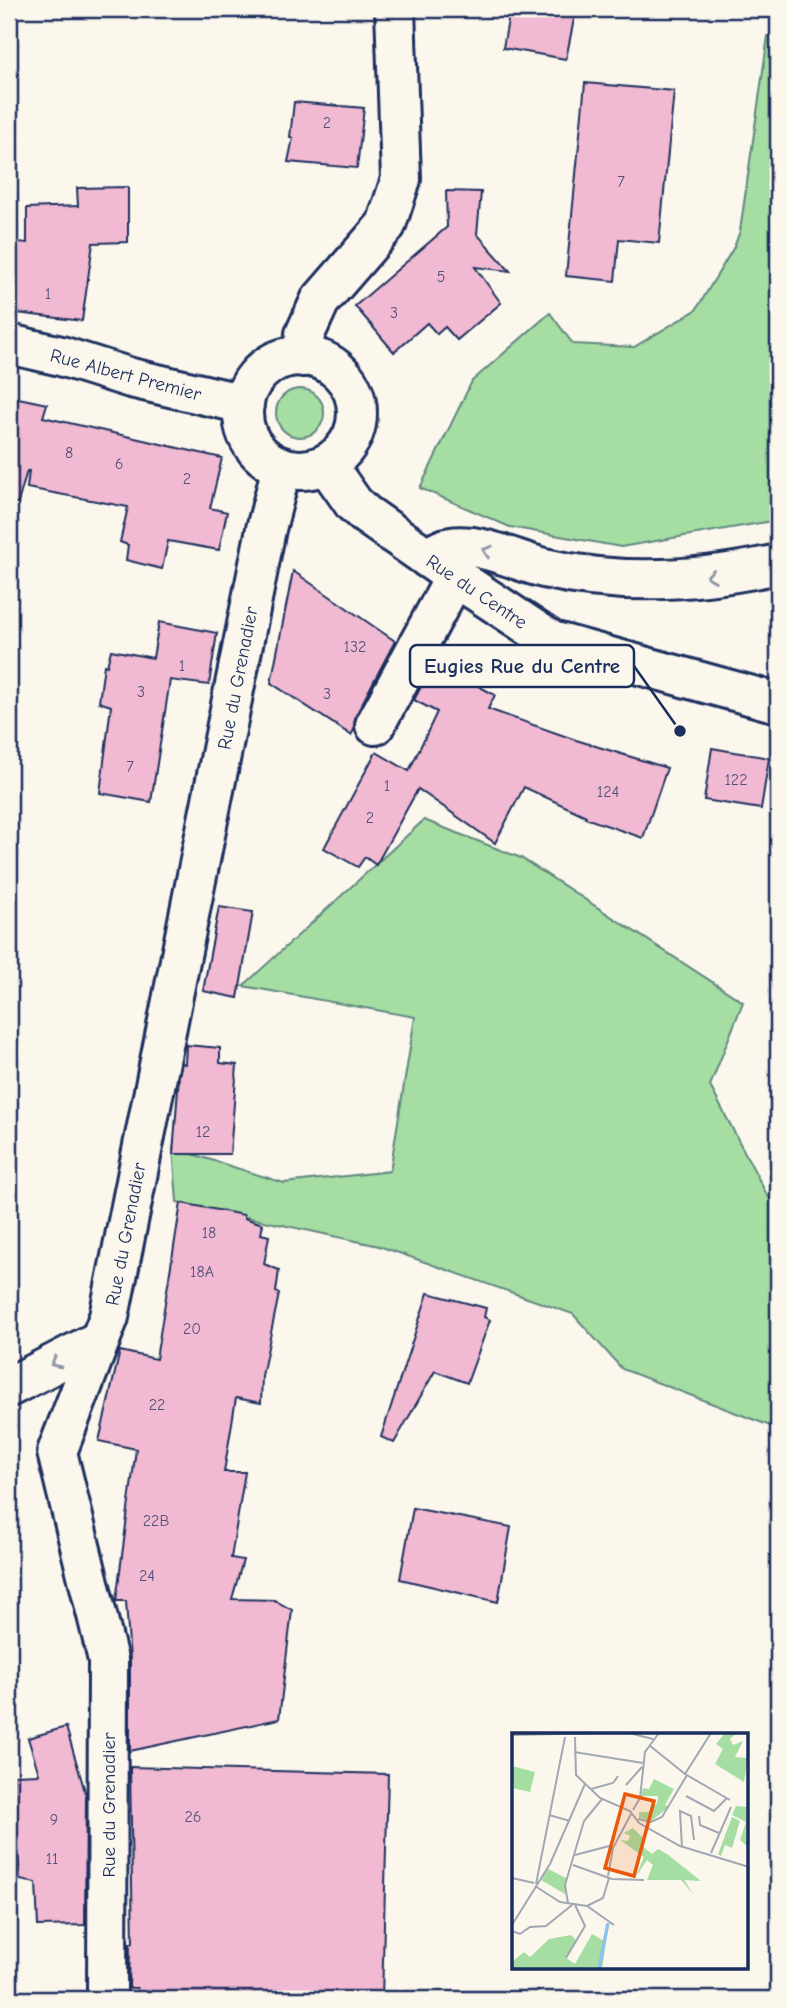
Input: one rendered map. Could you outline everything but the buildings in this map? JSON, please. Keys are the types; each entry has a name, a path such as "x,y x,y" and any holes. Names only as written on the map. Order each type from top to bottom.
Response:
{"street":[{"path":"303,357 305,334 320,301 386,225 401,179 395,9"},
{"name":"Rue Albert Premier","path":"9,344 61,356 131,378 244,404"},
{"path":"303,357 320,360 337,370 347,382 355,400 357,415 353,435 342,451 326,464 307,470 282,467 264,458 251,442 244,424 244,404 248,389 263,370 281,360 303,357"},
{"name":"Rue du Centre","path":"326,464 365,514 552,641 778,703"},
{"name":"Rue du Grenadier","path":"107,1999 108,1660 57,1452 109,1317 266,529 282,467"},
{"path":"374,726 442,568 436,551 458,545 564,572 645,579 697,578 778,564"},
{"path":"9,1387 100,1339"}],"green space":[{"path":"778,35 778,520 621,547 510,527 420,488 472,381 550,313 573,344 634,347 696,310 734,247 740,231 768,36"},
{"path":"300,389 309,390 317,396 323,404 323,422 317,430 309,436 300,437 291,436 283,430 277,422 276,413 277,404 283,396 291,390"},
{"path":"424,820 521,858 743,1002 710,1086 767,1195 778,1205 778,1429 622,1369 573,1314 379,1246 177,1202 173,1148 284,1183 390,1171 415,1017 243,986"}],"place":[{"name":"Eugies Rue du Centre","path":"680,731"}]}
